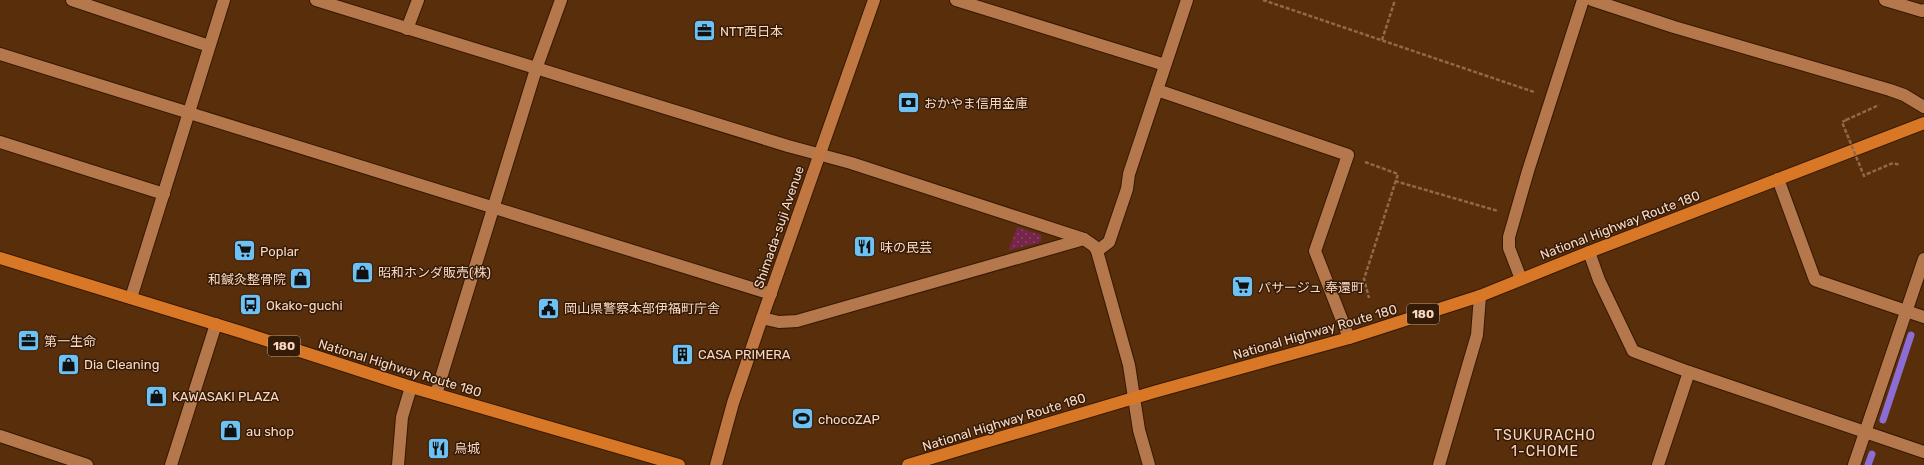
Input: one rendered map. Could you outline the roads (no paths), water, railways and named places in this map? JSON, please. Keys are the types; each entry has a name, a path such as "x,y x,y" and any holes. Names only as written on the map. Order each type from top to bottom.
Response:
{"highway":[{"name":"National Highway Route 180","path":"908,465 1134,398 1349,338 1480,296 1589,252 1924,123"},
{"name":"National Highway Route 180","path":"0,258 216,324 411,387 679,465"}],"street":[{"path":"72,0 209,46"},
{"path":"131,298 164,194 187,114 224,0"},
{"path":"316,0 536,69 819,155 851,163 1084,240 1094,246 1097,251 1129,365 1139,430 1149,465"},
{"path":"408,29 418,0"},
{"path":"436,394 536,69 560,0"},
{"name":"Shimada-suji Avenue","path":"716,465 733,403 874,0"},
{"path":"956,0 1165,65"},
{"path":"1097,251 1109,242 1127,189 1128,174 1188,0"},
{"path":"1521,279 1509,248 1509,237 1584,0"},
{"path":"1592,0 1674,27 1890,90 1904,95 1924,106"},
{"path":"1885,0 1922,11 1924,10"},
{"path":"0,54 187,114 771,294"},
{"path":"1157,90 1348,155 1315,252 1349,338"},
{"path":"0,142 164,194"},
{"path":"1778,179 1815,280 1924,317"},
{"path":"762,318 779,322 797,320 1084,240"},
{"path":"1589,252 1599,280 1634,351 1689,372 1924,452"},
{"path":"1854,465 1924,259"},
{"path":"1439,465 1477,335 1480,296"},
{"path":"171,465 216,324"},
{"path":"1658,463 1689,372"},
{"path":"398,465 402,417 411,387"},
{"path":"0,436 87,465"}],"waterway":[{"path":"1883,420 1911,335"},
{"path":"1868,465 1872,454"}],"place":[{"name":"NTT西日本","path":"705,31"},
{"name":"おかやま信用金庫","path":"909,103"},
{"name":"味の民芸","path":"864,247"},
{"name":"Poplar","path":"245,251"},
{"name":"昭和ホンダ販売(株)","path":"362,272"},
{"name":"和鍼灸整骨院","path":"301,279"},
{"name":"パサージュ 奉還町","path":"1242,287"},
{"name":"Okako-guchi","path":"250,305"},
{"name":"岡山県警察本部伊福町庁舎","path":"549,308"},
{"name":"第一生命","path":"29,341"},
{"name":"CASA PRIMERA","path":"683,354"},
{"name":"Dia Cleaning","path":"68,364"},
{"name":"KAWASAKI PLAZA","path":"156,396"},
{"name":"chocoZAP","path":"802,419"},
{"name":"au shop","path":"230,431"},
{"name":"烏城","path":"438,448"}],"district":[{"name":"TSUKURACHO 1-CHOME","path":"1545,444"}]}
